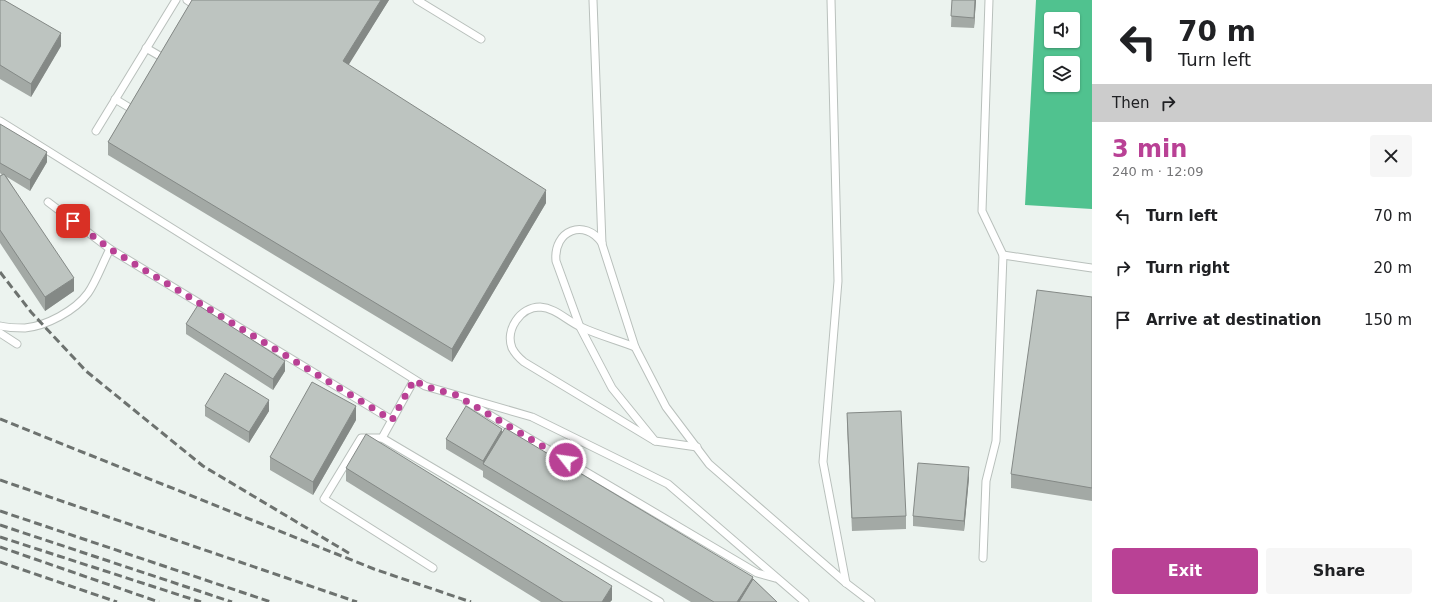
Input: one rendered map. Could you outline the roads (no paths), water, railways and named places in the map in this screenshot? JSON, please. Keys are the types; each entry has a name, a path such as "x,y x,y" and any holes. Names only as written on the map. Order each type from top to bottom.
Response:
{"lane":[{"path":"96,131 176,0"},
{"path":"187,0 196,6"},
{"path":"416,0 481,38"},
{"path":"593,0 602,244"},
{"path":"831,0 838,281 823,462 846,583"},
{"path":"983,558 986,481 996,441 1003,255 982,211 989,0"},
{"path":"146,48 165,60"},
{"path":"115,99 134,111"},
{"path":"0,121 424,386 532,417 668,484 805,602"},
{"path":"48,202 110,249 392,420"},
{"path":"655,441 612,388 580,327 556,260 555,252 557,244 568,232 583,229 598,237 602,244 635,347 666,407 709,464 870,602"},
{"path":"0,326 25,328 42,324 61,316 78,304 88,293 110,249"},
{"path":"1003,255 1092,268"},
{"path":"635,347 580,327 548,308 539,307 521,314 511,330 510,339 512,348 517,356 524,362 655,441 697,447"},
{"path":"0,333 18,344"},
{"path":"382,438 414,380"},
{"path":"456,395 757,573 778,578"},
{"path":"433,568 324,500 361,438 382,438 660,602"}],"railway":[{"path":"0,272 31,312 86,371 203,466 352,555"},
{"path":"0,419 374,569 471,602"},
{"path":"0,480 357,602"},
{"path":"0,511 271,602"},
{"path":"0,525 232,602"},
{"path":"0,537 201,602"},
{"path":"0,547 159,602"},
{"path":"0,562 117,602"}]}
